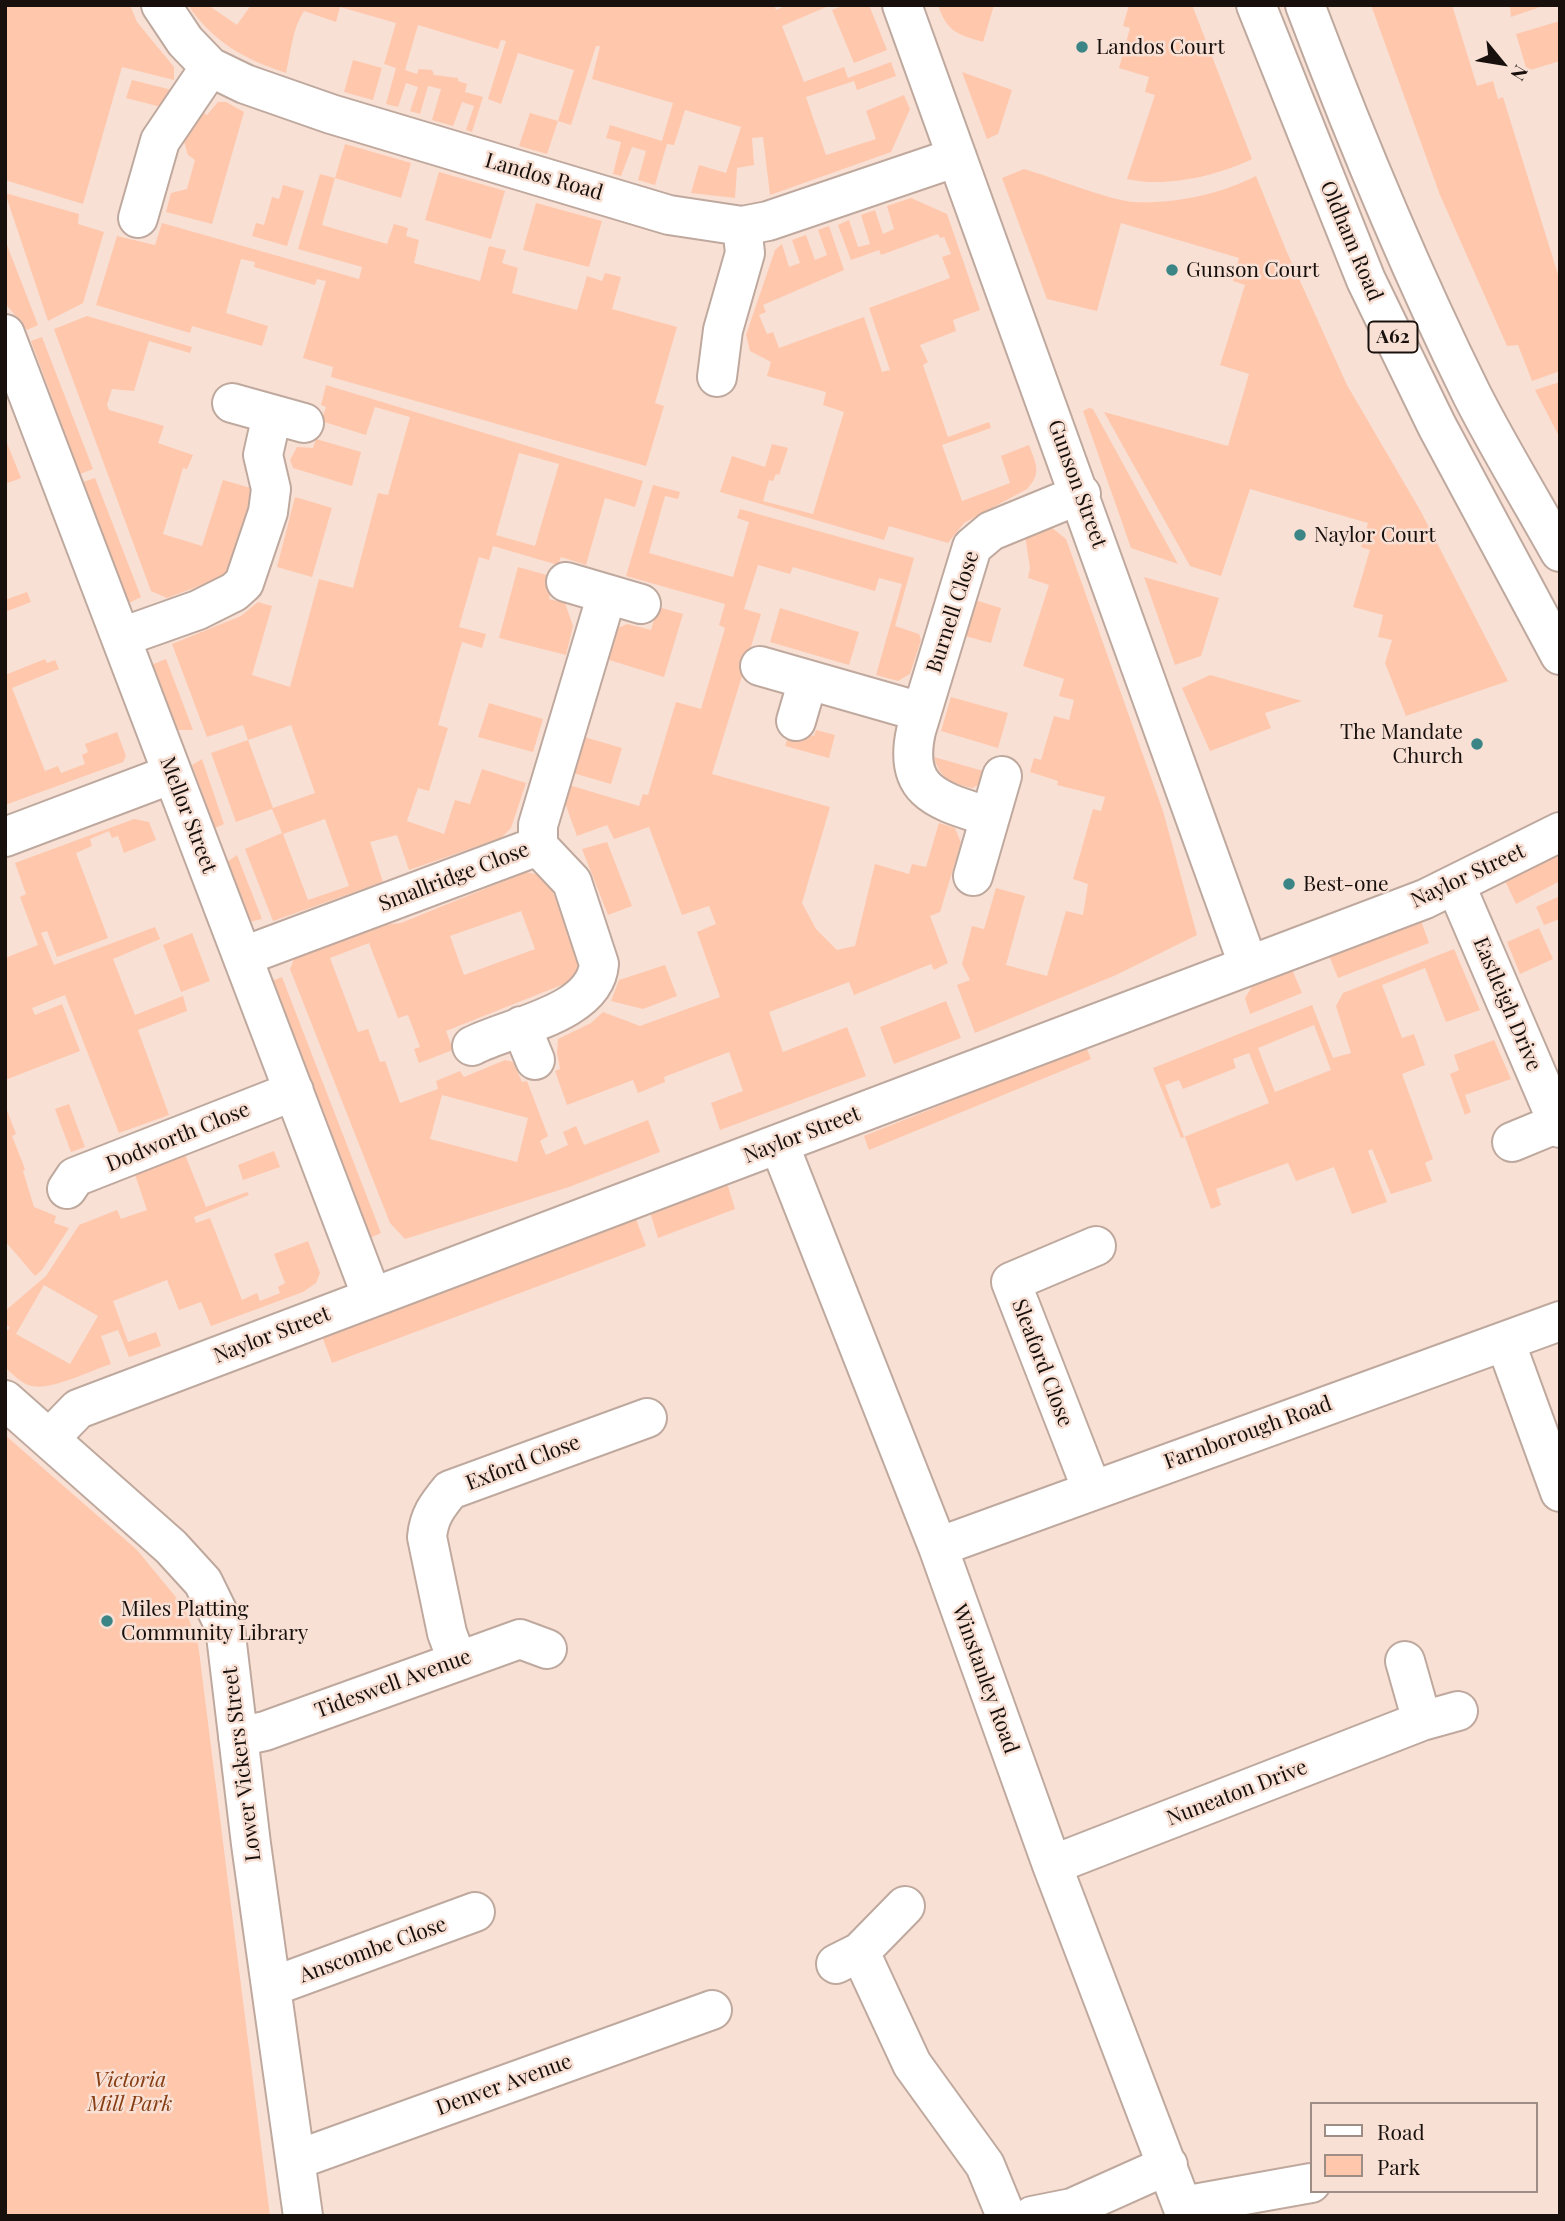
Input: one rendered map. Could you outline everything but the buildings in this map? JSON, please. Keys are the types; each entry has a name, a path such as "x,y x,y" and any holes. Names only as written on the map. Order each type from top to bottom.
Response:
{"main road":[{"name":"Landos Road","path":"161,5 185,41 211,66 274,96 669,215 742,226 803,211 957,157"},
{"name":"Gunson Street","path":"902,5 1248,964"},
{"name":"Oldham Road","path":"1255,5 1366,280 1437,426 1560,655"},
{"name":"A62","path":"1305,5 1343,107 1438,323 1473,397 1560,552"},
{"path":"138,218 160,141 211,66"},
{"path":"717,377 723,330 745,253 742,226"},
{"name":"Mellor Street","path":"5,334 372,1297"},
{"path":"122,637 198,610 234,592 244,583 268,512 271,489 263,455 288,419 232,403"},
{"name":"Burnell Close","path":"990,817 941,801 921,783 914,770 912,748 921,712 972,547 992,531 1080,494"},
{"name":"Smallridge Close","path":"244,956 538,846 538,825 624,599 566,582"},
{"path":"760,666 921,712"},
{"path":"796,721 808,680"},
{"path":"5,837 172,774"},
{"path":"973,876 1002,776"},
{"name":"Naylor Street","path":"49,1439 78,1409 1456,886 1560,832"},
{"path":"472,1046 577,1004 591,990 599,971 572,882 538,846"},
{"name":"Eastleigh Drive","path":"1456,886 1559,1125 1512,1142"},
{"path":"521,1026 535,1060"},
{"name":"Dodworth Close","path":"68,1189 75,1177 294,1091"},
{"name":"Winstanley Road","path":"779,1144 938,1547 1052,1865 1185,2211"},
{"name":"Sleaford Close","path":"1092,1490 1011,1282 1096,1246"},
{"name":"Farnborough Road","path":"938,1547 1560,1321"},
{"path":"1505,1340 1560,1492"},
{"name":"Lower Vickers Street","path":"5,1400 171,1548 203,1582 225,1627 303,2216"},
{"name":"Exford Close","path":"457,1660 447,1633 427,1537 429,1521 435,1508 450,1490 647,1418"},
{"name":"Tideswell Avenue","path":"238,1737 265,1731 520,1639 547,1649"},
{"name":"Nuneaton Drive","path":"1052,1865 1440,1716 1405,1661"},
{"path":"905,1906 848,1958 921,2080 985,2165 1006,2216"},
{"name":"Anscombe Close","path":"271,1987 475,1912"},
{"name":"Denver Avenue","path":"296,2160 712,2010"},
{"path":"1032,2216 1072,2208 1168,2165"},
{"path":"1185,2211 1310,2183"}],"green space":[{"path":"5,5 130,5 137,22 174,67 174,80 122,67 83,204 5,180"},
{"path":"188,5 208,5 237,25 251,5 774,5 776,10 787,5 831,5 782,26 804,82 844,67 848,78 891,62 896,76 857,90 854,81 806,97 826,155 876,139 866,111 904,95 910,109 891,152 770,195 763,137 752,138 754,165 737,168 735,198 691,193 699,165 726,173 741,127 685,110 674,145 667,144 655,185 638,180 646,151 632,147 621,176 613,174 621,142 606,138 610,125 662,141 673,103 592,79 600,46 596,46 571,125 558,121 574,70 518,53 501,104 488,99 506,41 501,40 498,49 418,25 405,70 417,74 419,69 432,70 434,75 458,78 458,81 467,84 465,92 483,97 472,132 466,130 474,106 462,102 453,126 432,120 441,89 428,86 420,114 410,111 418,87 406,83 398,107 386,104 396,68 384,64 396,23 340,7 336,22 304,11 294,33 286,73 256,62 231,48 208,29"},
{"path":"845,5 869,5 887,50 854,63 832,10"},
{"path":"938,5 994,5 983,42 954,31 945,21"},
{"path":"1129,5 1192,5 1252,159 1223,171 1191,179 1158,182 1127,179 1155,95 1145,92 1149,77 1119,68 1130,28 1123,26"},
{"path":"1371,5 1452,5 1477,86 1493,81 1498,99 1503,97 1560,281 1560,371 1532,381 1518,345 1507,346 1440,195"},
{"path":"1510,5 1546,5 1511,17"},
{"path":"1560,21 1560,61 1527,71 1516,34"},
{"path":"353,60 382,68 373,100 344,92"},
{"path":"962,72 1012,90 998,134 987,139"},
{"path":"132,80 180,92 165,108 126,98"},
{"path":"218,102 226,102 244,112 212,224 166,212 171,193 187,189 195,160 188,155 183,138 199,110 207,115"},
{"path":"530,113 558,121 547,154 519,146"},
{"path":"345,144 411,163 401,198 335,178"},
{"path":"1024,169 1095,193 1134,202 1197,196 1228,188 1256,176 1347,385 1420,510 1508,681 1406,716 1385,663 1392,640 1378,637 1383,615 1353,607 1370,550 1361,547 1368,523 1250,489 1221,576 1190,566 1104,412 1228,446 1249,374 1220,365 1245,285 1233,281 1239,258 1121,223 1097,311 1047,299 1002,178"},
{"path":"439,172 505,191 491,239 425,220"},
{"path":"320,174 335,178 322,225 387,244 394,224 408,228 406,236 419,240 414,263 480,281 489,246 506,250 502,263 518,268 512,293 577,310 587,276 602,281 605,273 621,277 612,309 677,327 655,403 664,406 646,466 331,377 333,367 303,358 326,281 317,279 315,285 254,267 255,262 241,259 226,313 268,326 262,346 192,326 190,333 96,305 117,236 155,245 162,223 359,279 362,267 298,249"},
{"path":"283,185 304,191 287,246 252,236 256,223 264,225 272,197 279,199"},
{"path":"5,193 79,214 78,224 104,232 83,303 48,321"},
{"path":"911,198 947,214 980,310 953,320 956,331 920,345 928,362 923,365 948,437 989,422 991,428 942,445 962,501 1010,483 1001,456 1029,445 1036,468 1032,483 1027,489 964,523 948,543 889,526 884,540 720,492 732,456 765,467 772,444 788,448 779,475 776,474 773,481 769,480 763,501 813,514 844,412 823,405 826,392 767,376 771,362 750,351 746,335 775,250 782,244 789,267 800,263 792,240 806,235 815,260 827,255 818,230 829,226 844,270 763,305 766,312 759,315 767,334 773,332 779,348 864,317 882,372 890,370 869,308 950,278 942,257 951,254 944,237 940,238 938,234 881,255 879,250 851,260 838,225 849,220 858,247 870,244 861,215 875,210 883,234 894,229 887,206"},
{"path":"536,203 602,221 589,267 523,250"},
{"path":"5,240 38,325 27,330 5,303"},
{"path":"87,316 192,347 190,353 149,341 134,391 112,389 107,405 109,410 164,426 158,443 193,455 187,469 183,468 163,534 202,546 223,480 251,488 253,499 231,569 223,577 167,598 151,591 54,329"},
{"path":"42,337 93,469 80,474 31,341"},
{"path":"1560,382 1560,438 1535,390"},
{"path":"326,385 643,481 635,507 605,498 586,565 561,557 558,565 493,546 489,560 479,557 459,627 486,634 482,648 462,642 438,725 448,728 429,791 418,788 407,821 444,834 455,800 470,804 482,769 526,783 511,828 501,838 409,870 397,835 370,842 383,882 273,921 245,849 282,833 272,809 236,822 211,753 248,740 243,725 207,737 172,644 241,616 258,602 272,606 252,675 290,687 319,579 353,588 378,493 388,495 410,417 375,407 366,435 321,421 326,407 321,405","holes":["519,453 559,464 535,546 496,535","291,725 315,793 273,808 248,740","325,819 349,886 308,900 283,834"]},
{"path":"1093,409 1178,564 1131,548 1083,411"},
{"path":"5,438 21,478 5,484"},
{"path":"316,439 361,452 352,486 293,468 290,460 297,447 313,448"},
{"path":"95,478 141,597 129,603 83,482"},
{"path":"653,485 680,492 678,499 665,496 649,553 733,577 749,522 737,518 740,509 914,558 895,626 919,634 921,640 910,674 898,681 876,675 902,584 879,578 875,591 793,567 790,574 758,565 744,609 761,614 712,774 830,807 802,903 816,929 837,950 855,946 875,864 909,874 912,864 926,867 939,823 955,828 961,843 940,912 930,916 948,963 934,970 931,964 854,995 849,982 769,1012 783,1052 847,1027 866,1076 720,1130 711,1103 743,1091 729,1052 664,1077 665,1082 638,1093 633,1080 567,1105 555,1071 560,1069 558,1039 591,1023 603,1012 640,1026 720,997 697,932 716,924 709,906 682,915 649,827 614,839 607,825 577,836 565,803 569,785 639,806 643,794 648,795 676,702 701,709 725,628 719,625 725,604 626,576"},
{"path":"295,497 332,508 312,577 277,567"},
{"path":"1051,527 1066,539 1163,811 1197,935 1116,975 975,1033 957,985 970,980 962,964 972,926 984,929 996,888 1025,896 1006,965 1047,976 1066,911 1083,915 1088,884 1073,879 1093,809 1101,811 1105,797 1057,785 1058,781 1030,772 1034,758 1041,760 1054,716 1069,720 1074,700 1059,696 1064,679 1023,666 1049,585 1028,578 1030,568 1025,535"},
{"path":"518,567 554,577 549,599 565,603 573,626 566,655 499,638"},
{"path":"1144,577 1219,598 1201,656 1175,665"},
{"path":"27,592 31,602 5,612 5,600"},
{"path":"975,600 1001,608 991,643 965,636"},
{"path":"658,607 683,614 664,677 606,659 618,628 627,624 651,630"},
{"path":"780,608 859,632 849,665 770,642"},
{"path":"45,659 47,663 55,660 59,669 12,688 45,771 58,766 61,773 85,764 82,755 88,752 85,744 117,732 126,756 123,762 5,805 5,675"},
{"path":"166,659 193,730 178,730 151,665"},
{"path":"1210,675 1302,701 1265,713 1271,728 1210,751 1182,688"},
{"path":"951,697 1008,713 998,748 941,731"},
{"path":"489,703 543,719 533,752 478,737"},
{"path":"790,730 814,736 816,730 835,735 829,758 785,746"},
{"path":"584,737 622,748 611,784 573,773"},
{"path":"934,757 987,772 983,783 972,788 952,782 943,775"},
{"path":"202,759 224,824 215,828 192,765"},
{"path":"134,819 149,822 156,840 124,853 118,836 112,838 109,831 90,839 92,846 76,853 108,938 57,957 47,931 41,933 54,965 155,927 160,939 113,959 135,1015 183,996 187,1011 138,1030 169,1115 119,1133 65,995 32,1008 35,1015 62,1004 80,1051 5,1080 5,958 38,945 20,897 26,894 15,863"},
{"path":"607,842 632,906 608,915 582,849"},
{"path":"1560,853 1560,881 1516,904 1505,881"},
{"path":"237,855 262,919 249,922 227,862"},
{"path":"526,872 544,876 550,884 581,967 574,980 446,1031 453,1050 419,1063 414,1049 420,1047 408,1015 398,1018 369,943 330,958 358,1032 368,1029 380,1062 385,1061 400,1103 438,1089 436,1081 460,1071 464,1077 505,1060 513,1062 522,1082 527,1081 548,1136 540,1141 546,1155 568,1145 563,1132 576,1126 584,1145 648,1120 660,1152 569,1187 405,1239 390,1223 290,969 294,959 383,925 401,923","holes":["521,911 535,949 464,975 450,936","442,1095 528,1118 517,1162 430,1139"]},
{"path":"1560,896 1560,919 1544,925 1536,907"},
{"path":"1420,918 1429,943 1338,978 1328,953"},
{"path":"1539,928 1553,959 1520,974 1507,942"},
{"path":"192,933 210,981 181,992 163,945"},
{"path":"1454,949 1480,1010 1446,1022 1425,968 1382,985 1402,1038 1414,1034 1425,1065 1402,1074 1433,1159 1425,1163 1432,1181 1391,1194 1372,1149 1368,1151 1387,1202 1352,1214 1334,1167 1296,1181 1288,1163 1216,1189 1221,1205 1211,1209 1185,1137 1181,1138 1153,1068 1312,1005 1333,1058 1351,1053 1336,1006 1343,993","holes":["1314,1025 1331,1070 1275,1092 1258,1048","1249,1053 1269,1103 1184,1137 1165,1085 1179,1080 1183,1089 1236,1068 1233,1059"]},
{"path":"665,965 677,996 643,1009 611,1001 619,980"},
{"path":"1291,967 1302,993 1250,1014 1245,998 1255,982"},
{"path":"282,977 381,1233 370,1238 272,981"},
{"path":"946,1001 961,1038 894,1064 880,1027"},
{"path":"1494,1040 1511,1079 1465,1095 1471,1112 1465,1115 1450,1074 1459,1070 1454,1055"},
{"path":"1086,1047 1091,1059 869,1150 864,1136"},
{"path":"69,1104 85,1147 71,1152 55,1109"},
{"path":"5,1105 16,1134 12,1136 25,1169 23,1171 34,1207 56,1216 54,1223 69,1228 42,1270 35,1276 5,1241"},
{"path":"274,1151 280,1167 243,1180 238,1165"},
{"path":"184,1152 206,1207 247,1192 249,1195 194,1217 196,1223 210,1218 242,1300 257,1293 260,1301 280,1293 278,1287 285,1283 274,1254 308,1241 320,1273 316,1283 303,1292 211,1326 201,1302 179,1310 167,1280 113,1301 128,1342 156,1332 161,1346 129,1357 118,1330 101,1336 111,1364 49,1386 32,1386 25,1383 5,1367 5,1332 10,1328 5,1323 5,1311 46,1276 79,1225 117,1210 121,1219 147,1210 134,1172","holes":["44,1285 98,1316 70,1364 16,1334"]},
{"path":"727,1183 735,1209 658,1238 650,1212"},
{"path":"636,1219 646,1246 332,1363 322,1336"},
{"name":"Victoria Mill Park","path":"5,1435 137,1550 184,1607 198,1643 270,2216 5,2216"}],"place":[{"name":"Landos Court","path":"1082,47"},
{"name":"Gunson Court","path":"1172,270"},
{"name":"Naylor Court","path":"1300,535"},
{"name":"The Mandate Church","path":"1477,744"},
{"name":"Best-one","path":"1289,884"},
{"name":"Miles Platting Community Library","path":"107,1621"}]}
